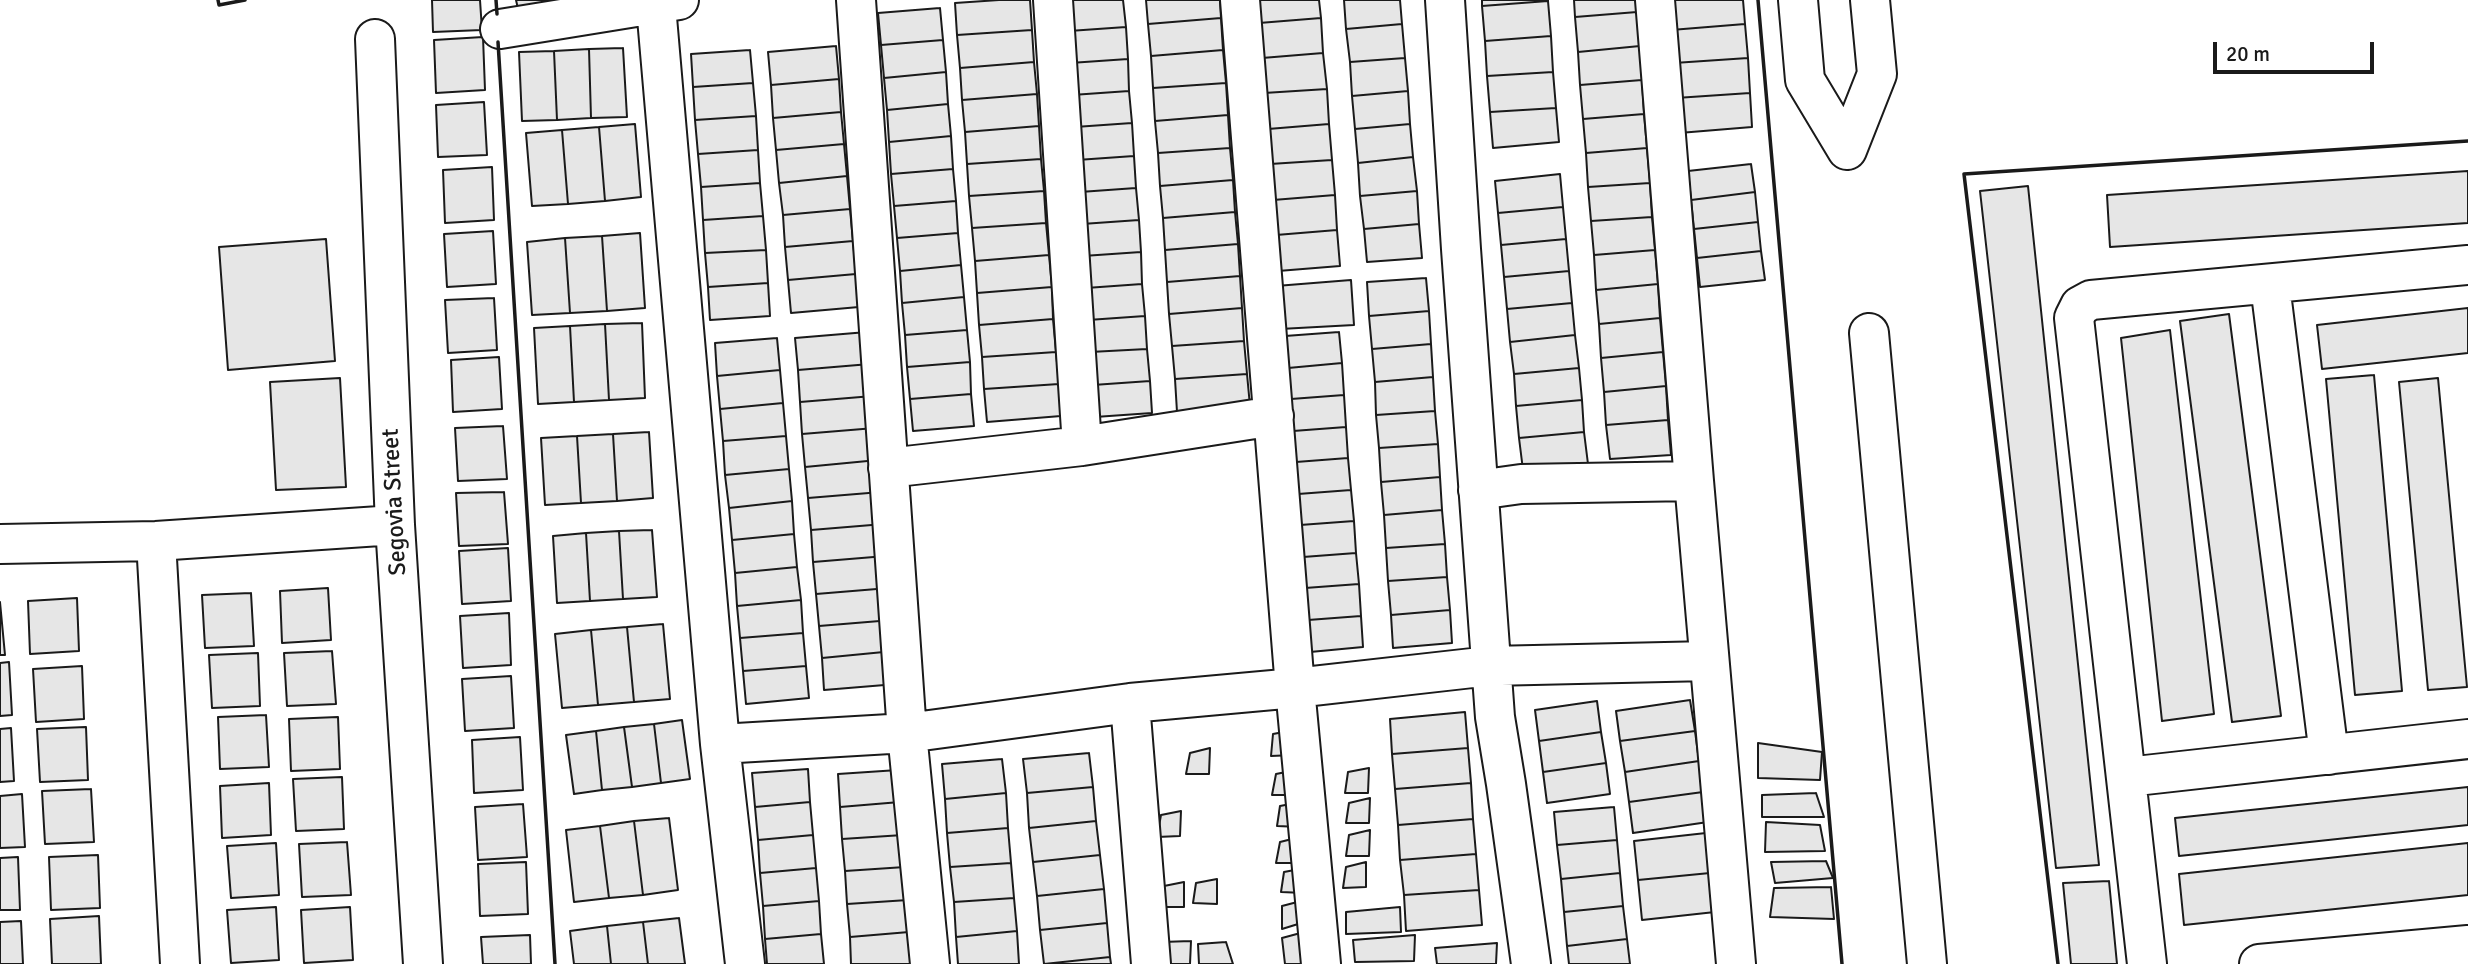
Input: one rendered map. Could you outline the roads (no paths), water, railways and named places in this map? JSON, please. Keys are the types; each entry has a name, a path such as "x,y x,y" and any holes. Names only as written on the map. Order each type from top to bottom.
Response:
{"street":[{"path":"856,0 907,733 930,964"},
{"path":"1053,0 1082,446"},
{"path":"1240,0 1295,688 1321,964"},
{"path":"1445,0 1490,666 1531,964"},
{"path":"1655,0 1736,964"},
{"path":"1798,0 1805,80 1847,150 1877,74 1870,0"},
{"path":"500,29 668,3 720,744 745,964"},
{"name":"Segovia Street","path":"375,39 395,525 423,964"},
{"path":"2147,964 2074,318 2080,306 2091,300 2468,265"},
{"path":"2270,285 2329,755"},
{"path":"1868,333 1927,964"},
{"path":"888,468 1082,446 1274,416"},
{"path":"1478,490 1521,484 1694,481"},
{"path":"0,544 156,541 395,525"},
{"path":"156,541 180,964"},
{"path":"720,744 907,733 1130,703 1490,666 1709,661"},
{"path":"1130,703 1151,964"},
{"path":"2127,777 2468,739"},
{"path":"2259,964 2468,945"}]}
